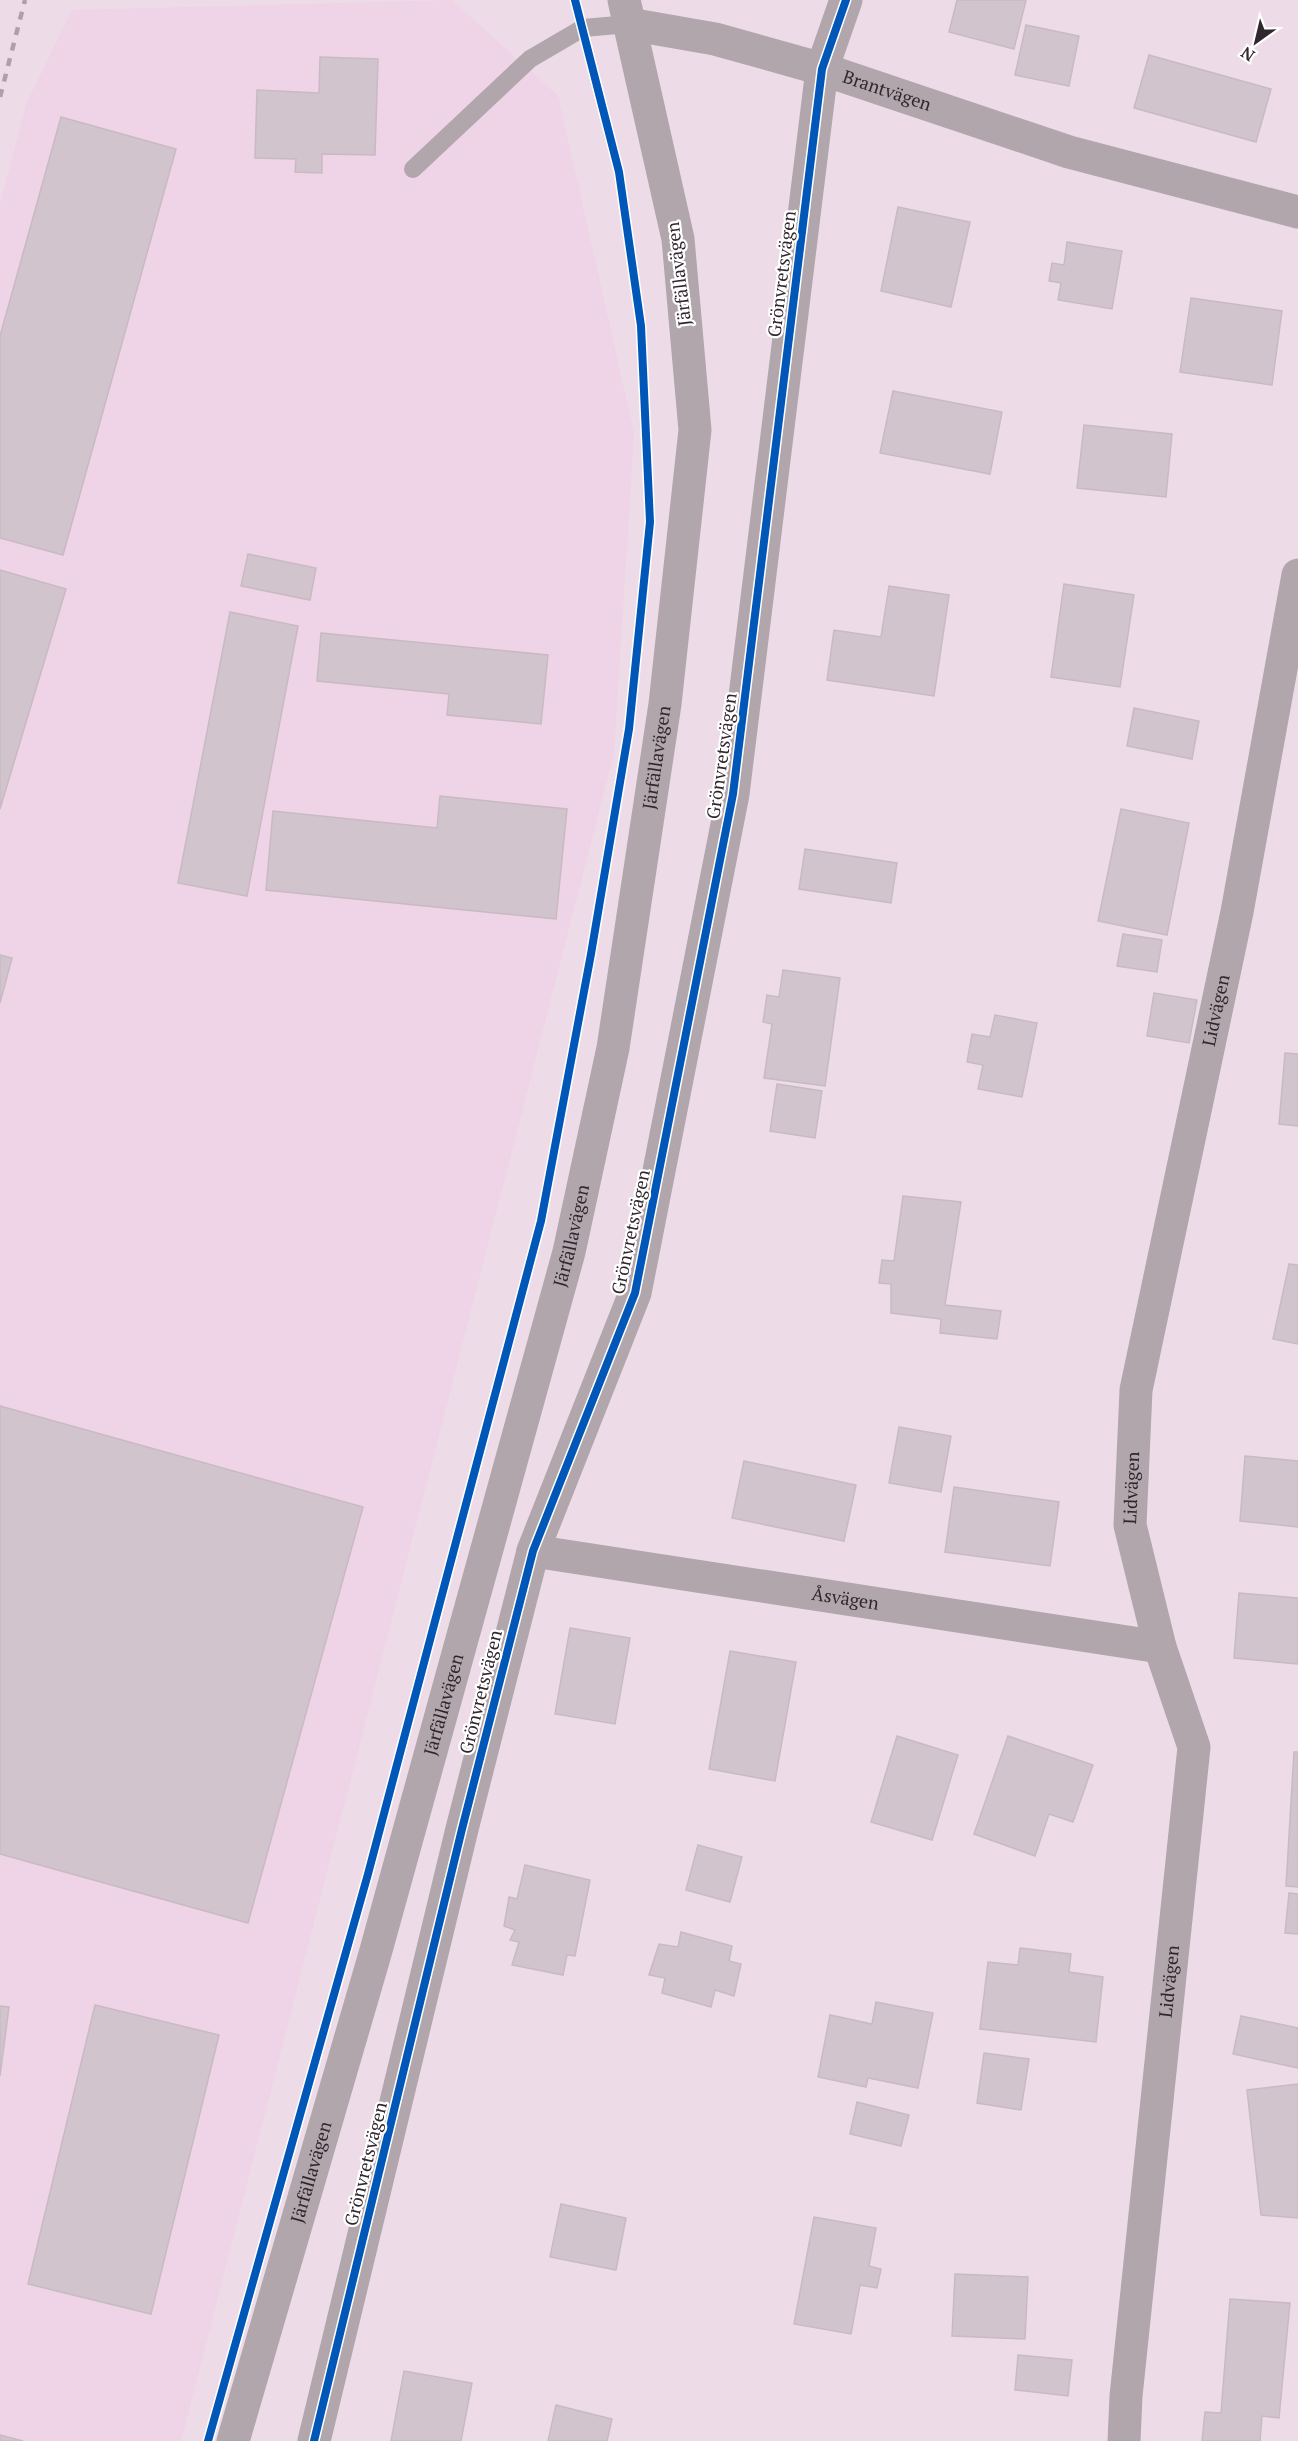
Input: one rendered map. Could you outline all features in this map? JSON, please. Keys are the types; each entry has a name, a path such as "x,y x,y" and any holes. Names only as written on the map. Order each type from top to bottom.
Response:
{"street":[{"name":"Grönvretsvägen","path":"314,2441 462,1828 532,1551 635,1293 733,794 822,69 846,0"},
{"name":"Brantvägen","path":"626,12 822,69 1069,152 1298,212"},
{"name":"Järfällavägen","path":"233,2441 378,1943 569,1252 612,1048 665,704 694,430 678,239 626,12"},
{"name":"Lidvägen","path":"1124,2441 1126,2396 1194,1747 1160,1647 1130,1525 1136,1390 1238,912 1298,575"},
{"name":"Åsvägen","path":"532,1551 1160,1647"}],"lane":[{"name":"Brantvägen","path":"412,169 530,58 583,28 626,12"}],"shaded area":[{"path":"452,0 558,96 634,433 614,753 181,2441 0,2441 0,204 27,102 72,10"}],"building":[{"path":"957,0 1026,0 1014,49 949,32"},
{"path":"1026,25 1079,36 1069,86 1015,75"},
{"path":"1149,55 1271,89 1256,142 1134,108"},
{"path":"320,57 378,59 375,155 322,154 322,173 295,172 296,159 255,158 257,90 319,93"},
{"path":"61,117 176,149 63,555 0,538 0,336"},
{"path":"898,207 970,222 951,307 881,291"},
{"path":"1067,242 1122,251 1112,309 1058,300 1061,283 1049,281 1052,263 1064,265"},
{"path":"1191,298 1282,311 1272,385 1180,372"},
{"path":"893,391 1002,412 990,474 880,453"},
{"path":"1084,425 1172,434 1166,497 1077,488"},
{"path":"248,554 316,568 310,600 241,586"},
{"path":"0,570 66,589 0,809"},
{"path":"1064,584 1134,595 1120,687 1051,677"},
{"path":"889,586 949,595 934,696 827,680 834,630 881,637"},
{"path":"230,612 298,626 247,896 178,883"},
{"path":"321,633 548,655 541,724 447,715 449,694 317,681"},
{"path":"1134,708 1199,721 1192,759 1127,746"},
{"path":"440,796 567,809 556,919 266,890 273,811 437,828"},
{"path":"1121,809 1189,823 1167,935 1098,921"},
{"path":"805,849 897,863 891,903 799,889"},
{"path":"1123,934 1162,940 1157,972 1117,966"},
{"path":"0,955 12,958 0,1003"},
{"path":"783,970 840,978 825,1086 764,1078 772,1024 763,1022 767,995 779,997"},
{"path":"1154,993 1197,1000 1189,1043 1147,1036"},
{"path":"995,1015 1037,1023 1022,1097 978,1089 983,1065 967,1062 972,1034 990,1037"},
{"path":"1285,1053 1298,1054 1298,1126 1279,1124"},
{"path":"777,1084 822,1091 815,1138 770,1131"},
{"path":"903,1196 961,1202 945,1305 1001,1311 997,1339 940,1333 941,1319 891,1313 891,1284 879,1283 882,1260 894,1261"},
{"path":"1289,1264 1298,1265 1298,1344 1273,1339"},
{"path":"0,1406 363,1507 248,1923 0,1854"},
{"path":"899,1427 951,1436 941,1492 889,1483"},
{"path":"1245,1456 1298,1461 1298,1527 1240,1521"},
{"path":"744,1461 856,1485 844,1541 732,1518"},
{"path":"954,1487 1059,1502 1050,1566 945,1552"},
{"path":"1239,1593 1298,1598 1298,1664 1234,1658"},
{"path":"570,1628 630,1638 615,1724 555,1714"},
{"path":"730,1651 796,1662 775,1781 709,1769"},
{"path":"897,1736 958,1755 932,1840 871,1822"},
{"path":"1008,1736 1093,1765 1073,1822 1049,1814 1035,1856 974,1834"},
{"path":"1294,1752 1298,1752 1298,1887 1286,1886"},
{"path":"698,1845 742,1857 730,1902 686,1890"},
{"path":"525,1865 590,1880 575,1956 567,1955 563,1975 512,1965 519,1942 510,1940 515,1930 504,1926 509,1897 517,1899"},
{"path":"1289,1893 1298,1894 1298,1934 1285,1933"},
{"path":"681,1932 732,1946 729,1961 741,1964 734,1996 715,1990 711,2007 662,1993 665,1978 649,1975 659,1944 678,1947"},
{"path":"1020,1948 1071,1954 1069,1972 1103,1977 1096,2042 980,2029 988,1962 1018,1965"},
{"path":"876,2002 933,2013 918,2088 868,2078 866,2087 818,2077 830,2015 872,2024"},
{"path":"95,2005 219,2035 151,2314 28,2284"},
{"path":"0,2006 9,2007 0,2076"},
{"path":"1241,2016 1298,2028 1298,2068 1233,2054"},
{"path":"984,2053 1029,2059 1021,2110 977,2103"},
{"path":"1298,2084 1298,2218 1261,2215 1247,2090"},
{"path":"857,2102 909,2115 901,2146 850,2134"},
{"path":"561,2204 626,2218 616,2270 550,2257"},
{"path":"814,2217 876,2228 869,2266 881,2269 877,2288 860,2285 851,2334 794,2324"},
{"path":"955,2274 1028,2277 1025,2339 952,2336"},
{"path":"1230,2299 1290,2303 1279,2418 1262,2416 1260,2441 1202,2441 1205,2412 1221,2413"},
{"path":"1018,2355 1072,2360 1068,2396 1015,2390"},
{"path":"404,2371 472,2383 461,2441 391,2441"},
{"path":"556,2405 612,2419 607,2441 548,2441"},
{"path":"0,2435 23,2441 0,2441"}],"railway":[{"path":"0,97 25,0"}],"cycle path":[{"path":"208,2441 368,1874 541,1221 591,954 629,729 650,522 641,326 619,172 575,0"},
{"path":"314,2441 462,1829 533,1551 635,1293 733,794 822,69 846,0"}]}
